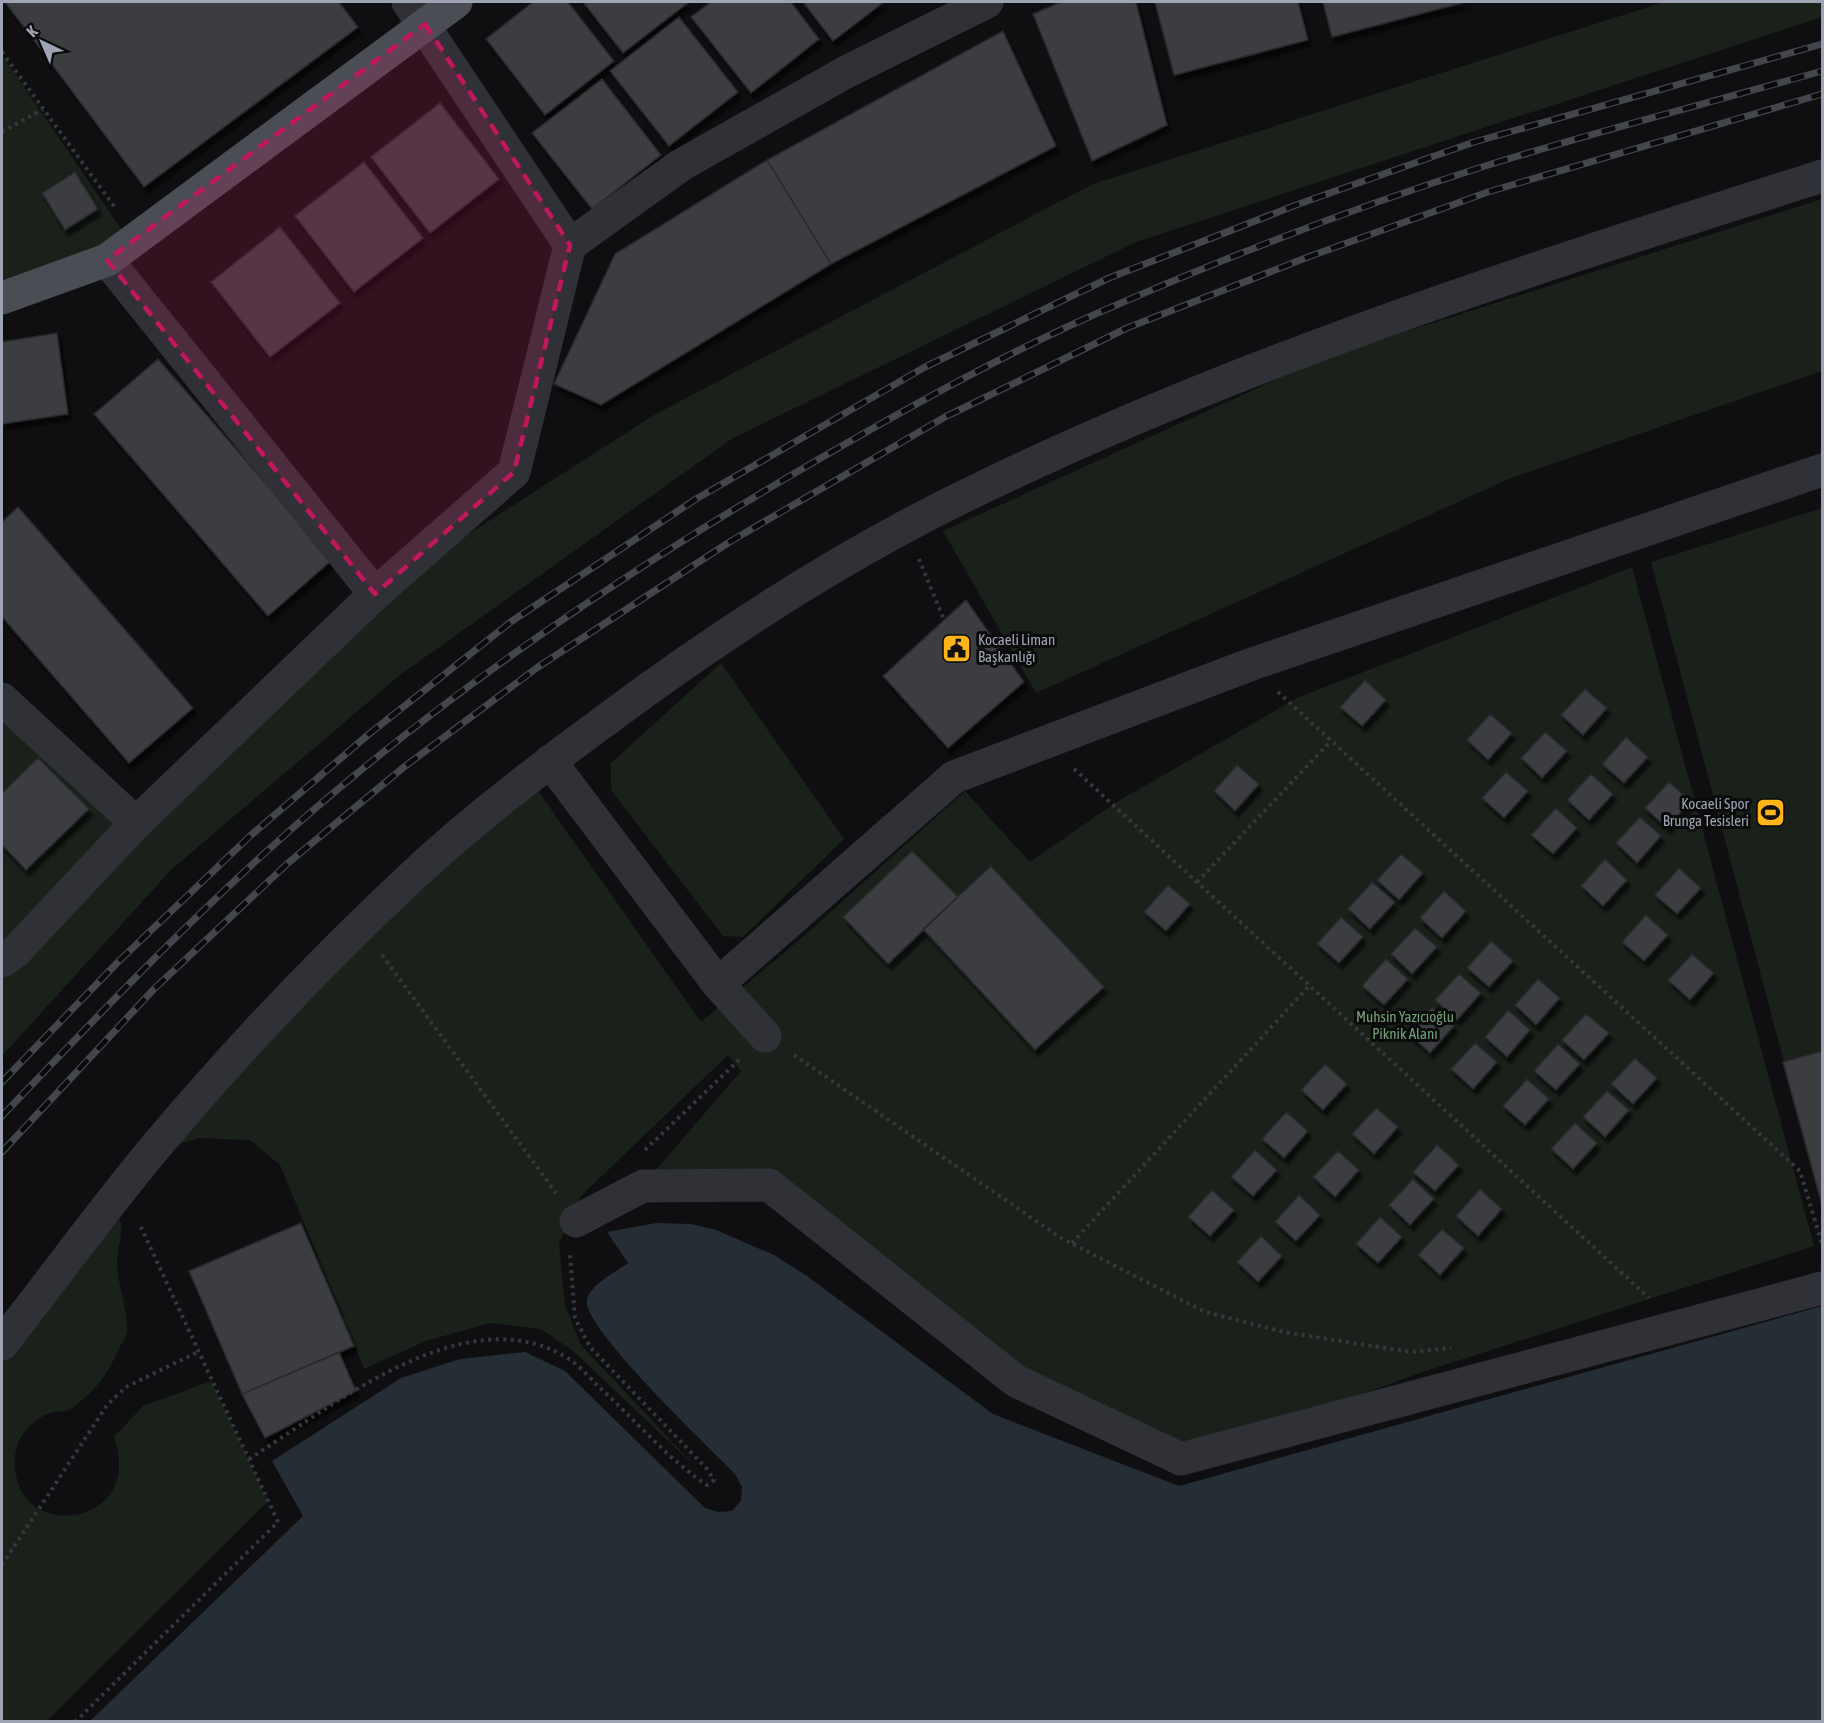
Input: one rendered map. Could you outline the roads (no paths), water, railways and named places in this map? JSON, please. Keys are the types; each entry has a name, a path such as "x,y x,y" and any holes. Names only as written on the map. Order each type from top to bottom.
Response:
{"main road":[{"path":"2,298 107,260 417,13 456,2"}],"street":[{"path":"2,961 16,951 135,823 375,594 514,472 570,245 681,165 846,72 987,2"},
{"path":"417,13 570,245"},
{"path":"2,1344 123,1188 244,1046 361,927 422,867 550,761 684,662 808,583 967,495 1118,426 1325,343 1574,255 1822,176"},
{"path":"107,260 375,594"},
{"path":"718,984 954,777 1252,664 1822,470"},
{"path":"2,699 135,823"},
{"path":"550,761 718,984 765,1036"},
{"path":"576,1221 643,1185 769,1185 1016,1381 1181,1459 1822,1288"}],"railway":[{"path":"2,1082 118,962 250,836 369,734 512,621 696,499 925,367 1109,278 1296,205 1474,142 1822,44"},
{"path":"2,1116 198,915 329,796 394,744 460,693 595,597 736,508 845,444 961,380 1080,321 1300,230 1391,197 1524,154 1822,71"},
{"path":"2,1152 153,990 288,863 404,767 538,667 731,541 945,417 1127,328 1308,257 1488,192 1822,94"}],"place":[{"name":"Kocaeli Liman Başkanlığı","path":"957,648"},
{"name":"Kocaeli Spor Brunga Tesisleri","path":"1770,812"}],"park label":[{"name":"Muhsin Yazıcıoğlu Piknik Alanı","path":"1405,1024"}]}
